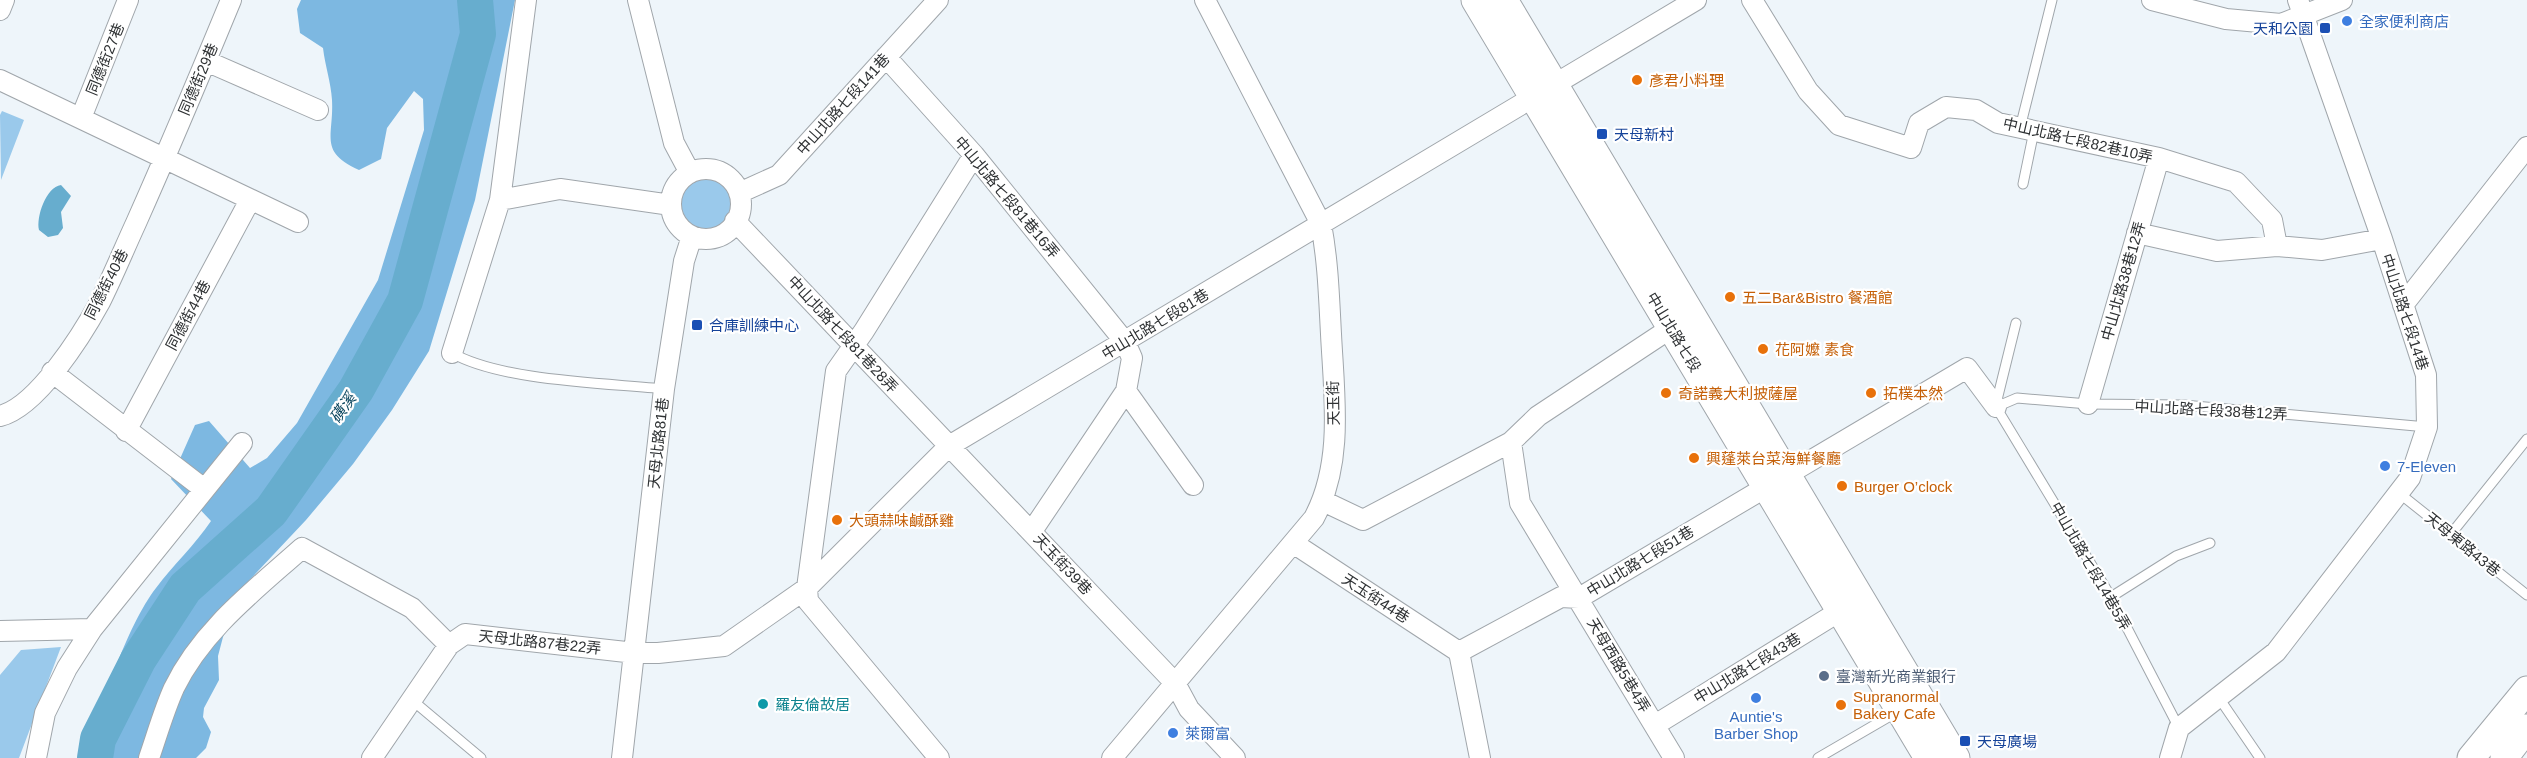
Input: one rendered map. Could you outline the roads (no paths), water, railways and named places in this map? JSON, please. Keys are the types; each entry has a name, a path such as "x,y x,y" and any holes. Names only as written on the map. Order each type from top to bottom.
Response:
{"main road":[{"name":"中山北路七段","path":"1475,0 1545,91 1775,480 1840,611 1928,758"},
{"name":"中山北路七段","path":"1504,0 1545,91 1671,328 1775,480 1956,758"},
{"path":"2471,758 2527,690"},
{"path":"2504,758 2527,729"}],"street":[{"path":"0,10 4,0"},
{"name":"同德街27巷","path":"81,118 129,0"},
{"name":"同德街29巷","path":"165,159 231,0"},
{"path":"452,352 500,200 526,0"},
{"path":"638,0 674,143 690,173"},
{"name":"中山北路七段141巷","path":"739,193 779,175 938,0"},
{"name":"天玉街","path":"1112,758 1314,518 1323,501 1332,466 1335,416 1326,254 1321,224 1205,0"},
{"name":"中山北路七段81巷","path":"635,653 658,653 724,646 807,588 949,446 1696,0"},
{"name":"中山北路七段82巷10弄","path":"1752,0 1808,91 1839,125 1911,148 1919,123 1946,107 1976,110 1998,123 2159,158 2236,182 2272,220 2277,246"},
{"path":"2152,0 2226,19 2281,24 2300,9 2342,0"},
{"name":"中山北路七段14巷","path":"2179,728 2276,652 2399,493 2409,478 2427,426 2426,375 2382,239 2300,9"},
{"name":"中山北路七段81巷16弄","path":"886,57 974,155 1125,342"},
{"path":"206,61 318,110"},
{"path":"0,80 298,222"},
{"path":"2403,305 2527,147"},
{"path":"929,755 808,602 807,588 836,371 974,155"},
{"name":"中山北路38巷12弄","path":"2088,404 2159,158"},
{"name":"同德街40巷","path":"0,416 14,412 26,403 52,372 100,301 165,159"},
{"path":"710,169 719,171 728,177 739,193 741,202 735,221 729,229 712,238 692,236 677,224 671,205 676,186 690,173 710,169"},
{"path":"500,200 560,189 671,205"},
{"name":"同德街44巷","path":"126,431 250,200"},
{"name":"中山北路七段81巷28弄","path":"735,221 949,446"},
{"path":"2137,233 2217,251 2277,246 2322,250 2382,239"},
{"name":"天母北路81巷","path":"622,758 664,389 684,261 692,236"},
{"path":"1323,501 1363,520 1511,442 1538,416 1671,328"},
{"path":"1032,531 1126,391 1132,358 1125,342"},
{"name":"中山北路七段51巷","path":"1459,652 1561,597 1579,598 1967,368 1996,406"},
{"path":"52,372 204,489"},
{"path":"1126,391 1193,485"},
{"path":"36,758 45,713 67,668 92,629 242,442"},
{"name":"天母西路5巷4弄","path":"1511,442 1520,503 1674,758"},
{"name":"天玉街39巷","path":"949,446 1175,683 1189,709 1235,758"},
{"name":"天玉街44巷","path":"1293,543 1459,652"},
{"path":"149,758 174,688 190,660 227,615 302,548 412,608 449,645 372,758"},
{"name":"中山北路七段43巷","path":"1655,725 1840,611"},
{"path":"0,631 92,629"},
{"name":"天母北路87巷22弄","path":"449,645 465,634 635,653"},
{"path":"1459,652 1480,758"},
{"path":"2170,758 2179,728"}],"lane":[{"path":"2023,184 2027,130 2052,0"},
{"path":"1996,406 2016,323"},
{"path":"452,352 468,362 511,372 664,389"},
{"name":"中山北路七段38巷12弄","path":"1996,406 2017,398 2088,404 2184,405 2427,426"},
{"name":"中山北路七段14巷5弄","path":"1996,406 2111,597 2179,728"},
{"path":"2451,534 2527,439"},
{"name":"天母東路43巷","path":"2399,493 2527,595"},
{"path":"2111,597 2176,556 2210,543"},
{"path":"2219,698 2260,758"},
{"path":"412,700 481,758"},
{"path":"1818,758 1899,711"}],"waterway":[{"name":"磺溪","path":"95,758 98,739 138,660 185,588 271,511 356,390 405,301 478,34 475,0"}],"place":[{"name":"全家便利商店","path":"2347,21"},
{"name":"天和公園","path":"2325,28"},
{"name":"彥君小料理","path":"1637,80"},
{"name":"天母新村","path":"1602,134"},
{"name":"五二Bar&Bistro 餐酒館","path":"1730,297"},
{"name":"合庫訓練中心","path":"697,325"},
{"name":"花阿嬤 素食","path":"1763,349"},
{"name":"奇諾義大利披薩屋","path":"1666,393"},
{"name":"拓樸本然","path":"1871,393"},
{"name":"興蓬萊台菜海鮮餐廳","path":"1694,458"},
{"name":"7-Eleven","path":"2385,466"},
{"name":"Burger O’clock","path":"1842,486"},
{"name":"大頭蒜味鹹酥雞","path":"837,520"},
{"name":"臺灣新光商業銀行","path":"1824,676"},
{"name":"Auntie's Barber Shop","path":"1756,698"},
{"name":"羅友倫故居","path":"763,704"},
{"name":"Supranormal Bakery Cafe","path":"1841,705"},
{"name":"萊爾富","path":"1173,733"},
{"name":"天母廣場","path":"1965,741"}]}
